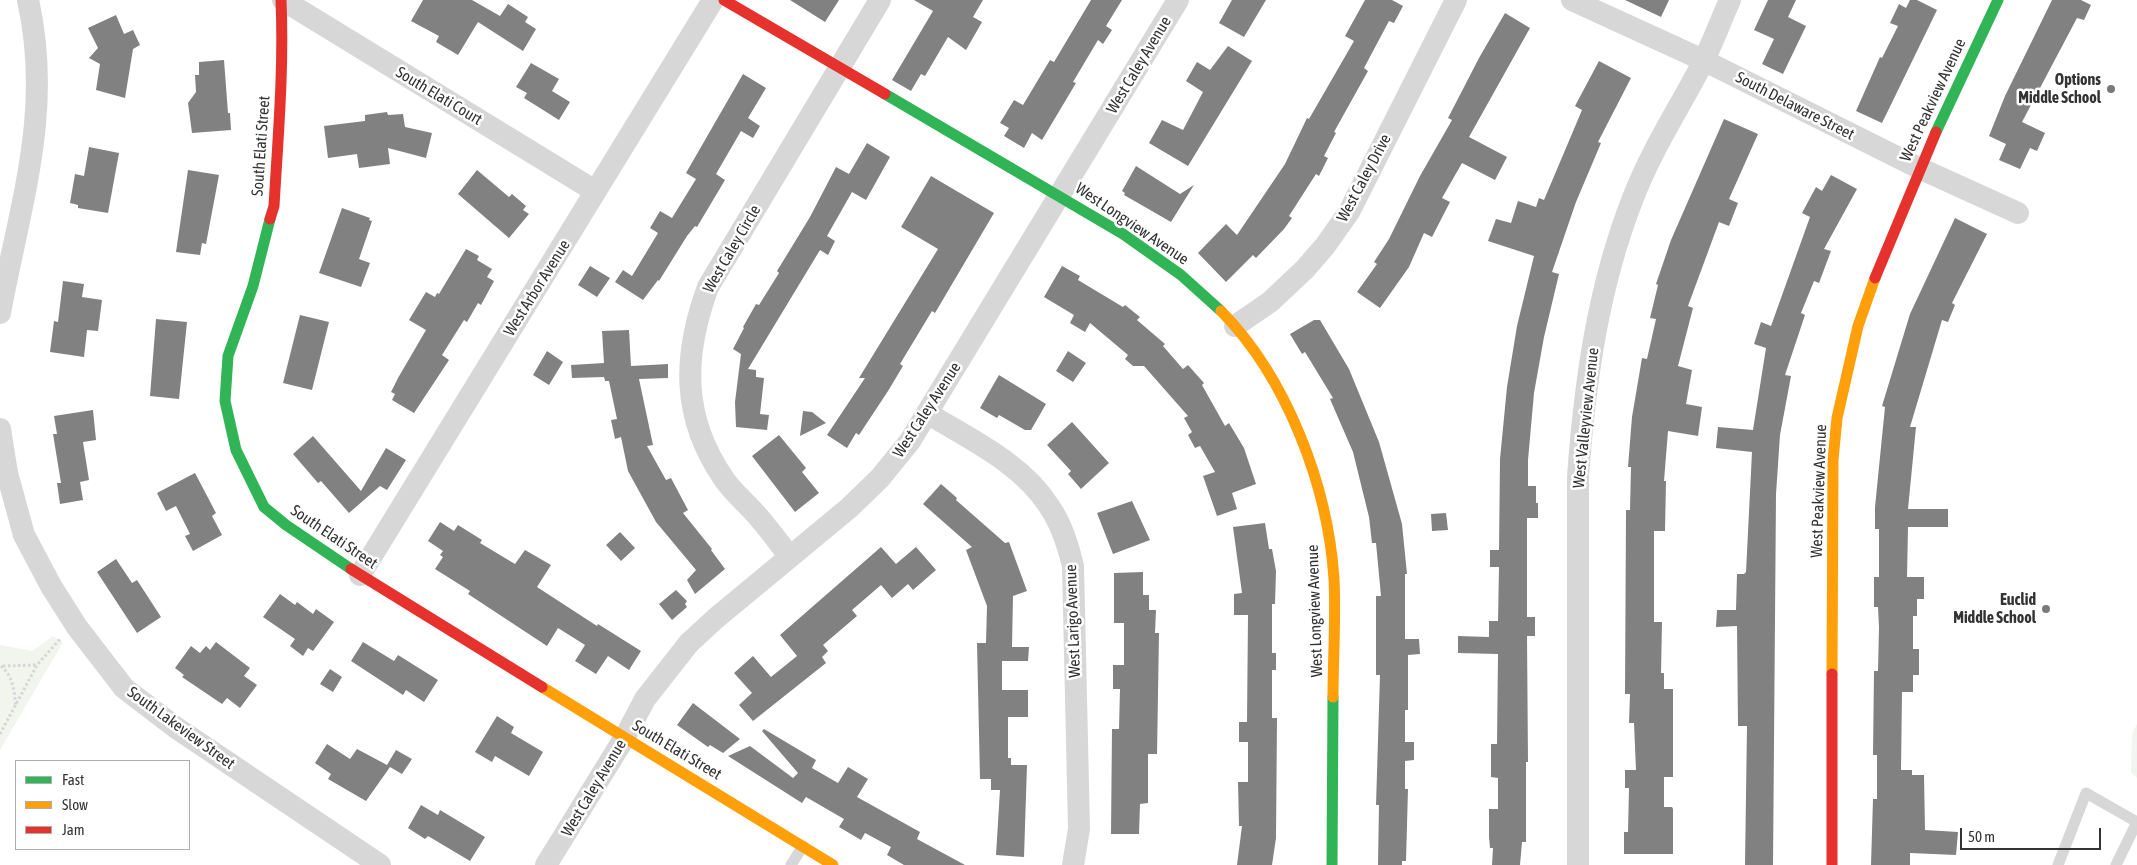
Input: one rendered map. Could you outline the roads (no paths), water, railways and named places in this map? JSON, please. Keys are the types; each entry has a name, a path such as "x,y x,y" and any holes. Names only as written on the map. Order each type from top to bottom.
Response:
{"street":[{"path":"0,313 32,167 37,120 36,49 28,0"},
{"name":"South Elati Court","path":"282,0 595,191"},
{"name":"South Elati Street","path":"282,0 283,41 274,206 253,286 228,356 225,401 236,450 264,506 286,525 360,574 833,865"},
{"name":"West Arbor Avenue","path":"360,574 713,0"},
{"name":"West Longview Avenue","path":"724,0 1061,196 1162,259 1206,295 1235,326 1264,366 1288,409 1303,443 1323,502 1329,533 1334,579 1332,865"},
{"name":"West Caley Circle","path":"790,557 724,480 714,462 695,417 689,374 693,331 708,287 880,0"},
{"name":"West Caley Avenue","path":"546,865 625,737 645,700 689,643 715,619 849,508 880,478 910,441 1061,196 1178,0"},
{"name":"West Caley Drive","path":"1235,326 1270,302 1305,269 1344,218 1456,0"},
{"name":"South Delaware Street","path":"1572,0 1703,60 1920,168 2018,213"},
{"name":"West Valleyview Avenue","path":"1578,865 1578,476 1583,418 1592,353 1609,269 1633,197 1652,154 1703,60 1730,0"},
{"name":"West Peakview Avenue","path":"1832,865 1833,460 1837,418 1858,326 1875,277 1920,168 1998,0"},
{"name":"West Larigo Avenue","path":"927,413 1011,466 1029,482 1049,505 1066,540 1073,566 1079,810 1079,829 1073,865"},
{"name":"South Lakeview Street","path":"0,429 7,473 24,534 51,586 77,627 124,688 183,732 380,865"}],"lane":[{"path":"2058,865 2086,793 2137,822 2116,865"},
{"path":"791,865 803,846"}],"place":[{"name":"Options Middle School","path":"2111,89"},
{"name":"Euclid Middle School","path":"2046,609"}]}
